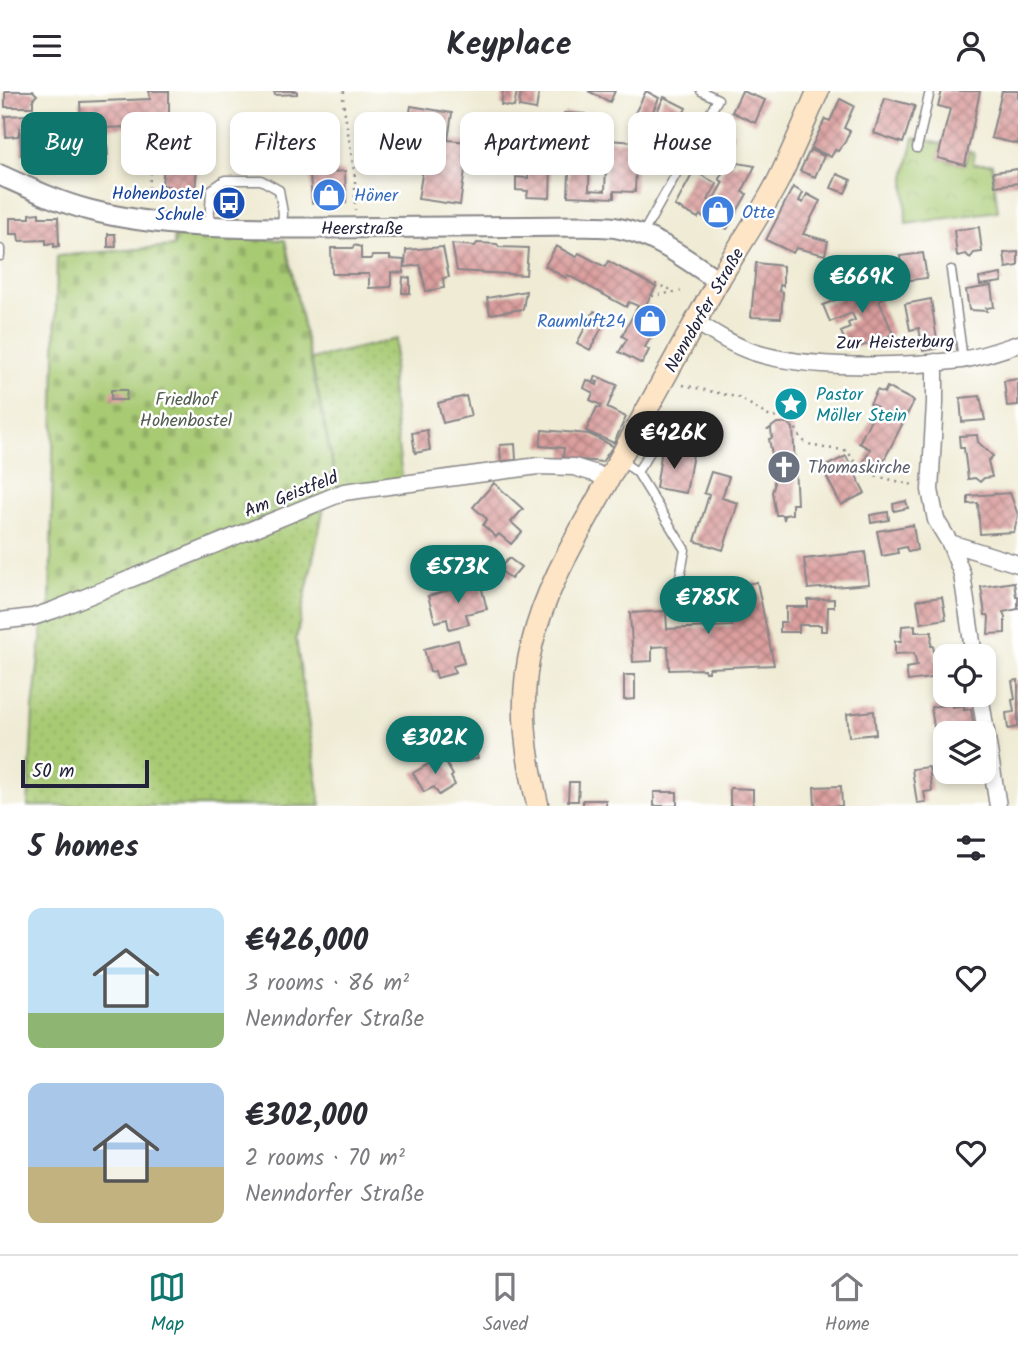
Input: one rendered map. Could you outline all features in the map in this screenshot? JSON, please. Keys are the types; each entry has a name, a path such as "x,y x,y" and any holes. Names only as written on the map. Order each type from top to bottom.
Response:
{"main road":[{"name":"Nenndorfer Straße","path":"538,806 528,762 524,686 531,646 543,605 559,567 608,481 628,466 696,322 778,180 818,91"}],"street":[{"name":"Heerstraße","path":"0,175 38,193 89,210 142,220 209,226 617,228 642,235 670,249 719,281"},
{"name":"Zur Heisterburg","path":"696,322 753,352 785,359 868,365 964,360 1018,344"},
{"path":"935,362 930,490 936,520 950,543 962,574 972,644"},
{"name":"Am Geistfeld","path":"0,621 33,617 54,610 344,492 538,466 574,467 597,474 608,481"},
{"path":"950,543 1018,564"},
{"path":"982,707 998,806"}],"lane":[{"path":"642,235 718,99 701,91"},
{"path":"917,148 930,91"},
{"path":"209,226 212,190 225,180 261,180 279,190 282,228"},
{"path":"0,249 0,256"},
{"path":"951,269 964,360"},
{"path":"677,594 685,550 628,466 668,425 678,421"}],"path":[{"path":"344,91 343,100 355,177 355,217"},
{"path":"146,207 150,175"},
{"path":"655,284 669,289 671,294"},
{"path":"652,296 681,291"},
{"path":"682,385 740,398 770,417 789,418 796,425 803,441 844,450 858,466 871,474 930,490"}],"green space":[{"path":"914,138 942,144 939,158 965,165 969,151 974,152 973,164 992,164 998,211 906,224 905,177"},
{"name":"Friedhof Hohenbostel","path":"174,236 285,240 338,490 50,607 57,256 174,246"},
{"path":"397,339 391,387 402,478 338,490 311,359"},
{"path":"324,507 296,639 321,806 28,806 33,709 43,622"}],"building":[{"path":"5,91 33,91 37,95 33,99 33,107 5,107"},
{"path":"149,91 169,91 169,112 121,112 121,127 107,128 107,112 81,112 80,102 150,99"},
{"path":"274,91 297,91 297,94 275,95"},
{"path":"503,91 517,91 514,107 501,105"},
{"path":"521,91 539,91 536,110 519,107"},
{"path":"588,91 615,91 610,102"},
{"path":"646,91 659,98 653,112 636,112"},
{"path":"742,91 765,100 755,123 732,112"},
{"path":"942,91 980,91 965,165 938,158 950,109 938,106"},
{"path":"1002,91 1018,91 1018,144 991,138"},
{"path":"664,97 686,108 684,112 657,112"},
{"path":"885,98 915,106 903,143 874,133"},
{"path":"840,99 854,106 844,128 850,131 845,142 831,157 811,148 825,119 830,121"},
{"path":"411,106 452,113 448,140 460,141 460,175 464,175 460,205 418,199 422,175 446,175 446,112 410,112"},
{"path":"21,115 21,155 20,127 18,136 6,137 5,116"},
{"path":"614,140 628,141 628,175 636,175 635,192 614,191 614,198 568,196 569,175 589,175 589,190 605,191 606,175 614,175"},
{"path":"810,150 824,156 815,177 800,171"},
{"path":"738,163 755,166 742,192 747,194 727,229 675,206 692,175 701,175 717,184 708,200 712,202 723,182 719,179 721,175 736,175"},
{"path":"1018,169 1018,183 995,186 993,172"},
{"path":"340,171 345,171 346,203 338,203 338,200 312,203 310,175 340,175"},
{"path":"837,174 851,180 845,193 831,188"},
{"path":"163,175 196,175 195,191 169,189 169,186 162,185"},
{"path":"528,175 551,175 550,198 527,197 528,191 516,190 516,177 528,178"},
{"path":"793,187 803,193 799,201 803,203 807,194 820,201 803,234 828,241 825,255 796,248 793,253 766,240"},
{"path":"39,213 39,217 58,217 59,246 54,247 54,243 46,244 46,240 19,241 18,234 10,234 10,218 30,218 30,214"},
{"path":"979,227 982,252 974,253 970,258 966,254 957,256 954,230"},
{"path":"108,234 115,234 116,247 108,247"},
{"path":"477,243 528,248 526,275 457,271 452,244 475,246"},
{"path":"354,245 361,247 361,259 390,256 390,259 404,260 403,273 391,272 391,287 369,288 369,274 332,274 331,248 353,248"},
{"path":"556,246 576,257 579,253 605,267 608,261 656,287 646,304 663,313 663,317 645,347 649,350 642,364 619,352 627,339 622,336 638,306 629,302 626,307 568,275 566,278 545,266"},
{"path":"443,247 449,277 443,278 444,288 426,291 420,265 405,267 406,250"},
{"path":"1018,252 1018,266 1006,268 1004,253"},
{"path":"923,253 927,278 903,281 900,256"},
{"path":"756,263 783,266 783,286 780,285 779,291 783,292 781,318 751,317"},
{"path":"1001,274 1002,282 980,285 979,278"},
{"path":"403,277 410,278 410,293 402,293"},
{"path":"886,283 890,295 879,300 893,334 860,347 859,344 854,346 852,341 846,343 841,332 850,328 848,323 855,320 852,313 830,322 823,305 873,285 874,288"},
{"path":"991,286 994,307 986,308 987,311 969,310 966,290"},
{"path":"526,291 523,309 490,314 487,298"},
{"path":"931,299 938,348 923,351 919,328 910,330 905,304"},
{"path":"594,311 607,318 590,350 577,343"},
{"path":"596,376 617,385 607,408 626,417 614,443 586,431 597,407 600,408 601,405 590,400 593,393 584,388 587,380 597,385 598,382 594,381"},
{"path":"1018,379 1018,405 1007,406 1004,381"},
{"path":"887,387 914,401 878,472 863,464 870,449 859,443 877,407 870,404 877,390 884,393"},
{"path":"111,390 127,390 126,400 111,400"},
{"path":"466,396 471,416 443,423 438,403"},
{"path":"980,396 985,420 962,422 960,398"},
{"name":"Thomaskirche","path":"777,423 788,423 793,428 797,504 792,504 792,514 785,515 784,520 783,515 776,515 772,492 773,460 769,439 772,438 769,429"},
{"path":"427,430 430,450 415,453 412,433"},
{"path":"542,430 589,434 613,446 602,462 563,458 564,448 540,446"},
{"path":"977,435 978,442 993,456 988,461 992,477 984,478 980,482 975,478 968,479 964,448 960,448 959,436"},
{"path":"515,444 516,460 501,461 500,445"},
{"path":"662,449 693,454 686,493 656,488"},
{"path":"846,456 865,493 841,505 822,468"},
{"path":"711,472 729,477 722,498 738,503 723,550 695,541 709,495 704,493"},
{"path":"494,483 523,509 511,522 522,532 511,544 499,534 496,537 483,525 487,519 473,507"},
{"path":"1010,493 1018,515 1014,532 980,534 978,503 968,504 968,496"},
{"path":"906,501 908,508 894,511 893,504"},
{"path":"888,512 889,520 871,523 870,515"},
{"path":"913,525 917,550 908,552 906,547 897,549 898,553 882,556 877,531"},
{"path":"865,552 869,584 808,589 804,559"},
{"path":"509,558 521,567 511,579 499,569"},
{"path":"480,582 487,609 466,614 469,624 449,629 447,619 435,622 428,596"},
{"path":"757,582 774,665 709,668 709,672 704,669 669,670 668,646 652,647 652,661 633,662 630,613 666,611 667,629 732,626 724,589"},
{"path":"1014,582 1018,609 1003,612 1005,633 988,634 989,617 985,615 981,587"},
{"path":"942,597 946,619 921,623 917,600"},
{"path":"834,599 834,607 828,607 827,631 821,631 821,625 799,625 799,632 780,632 780,622 786,622 786,607 808,607 808,600"},
{"path":"915,625 915,632 932,632 933,678 908,681 906,668 917,666 914,653 895,654 895,641 901,641 902,626"},
{"path":"458,640 464,663 453,666 455,673 437,678 435,671 430,672 424,649"},
{"path":"624,675 635,675 635,699 624,700"},
{"path":"1018,680 1018,727 1008,729 1006,713 1014,712 1012,681"},
{"path":"931,707 971,709 973,721 933,721"},
{"path":"874,711 876,734 849,737 847,714"},
{"path":"473,743 478,758 464,762 459,748"},
{"path":"442,756 453,775 451,777 455,785 439,795 434,787 424,792 413,773"},
{"path":"929,767 932,791 924,792 926,802 917,803 912,769"},
{"path":"569,782 579,782 578,801 568,801"},
{"path":"841,786 842,806 815,806 814,787"},
{"path":"730,788 753,789 753,806 730,806"},
{"path":"654,792 677,792 677,806 654,806"},
{"path":"583,800 606,800 606,806 583,806"}],"place":[{"name":"Höner","path":"329,195"},
{"name":"Hohenbostel Schule","path":"229,203"},
{"name":"Otte","path":"718,212"},
{"name":"Raumluft24","path":"650,321"},
{"name":"Pastor Möller Stein","path":"791,404"},
{"name":"Thomaskirche","path":"784,467"}]}
